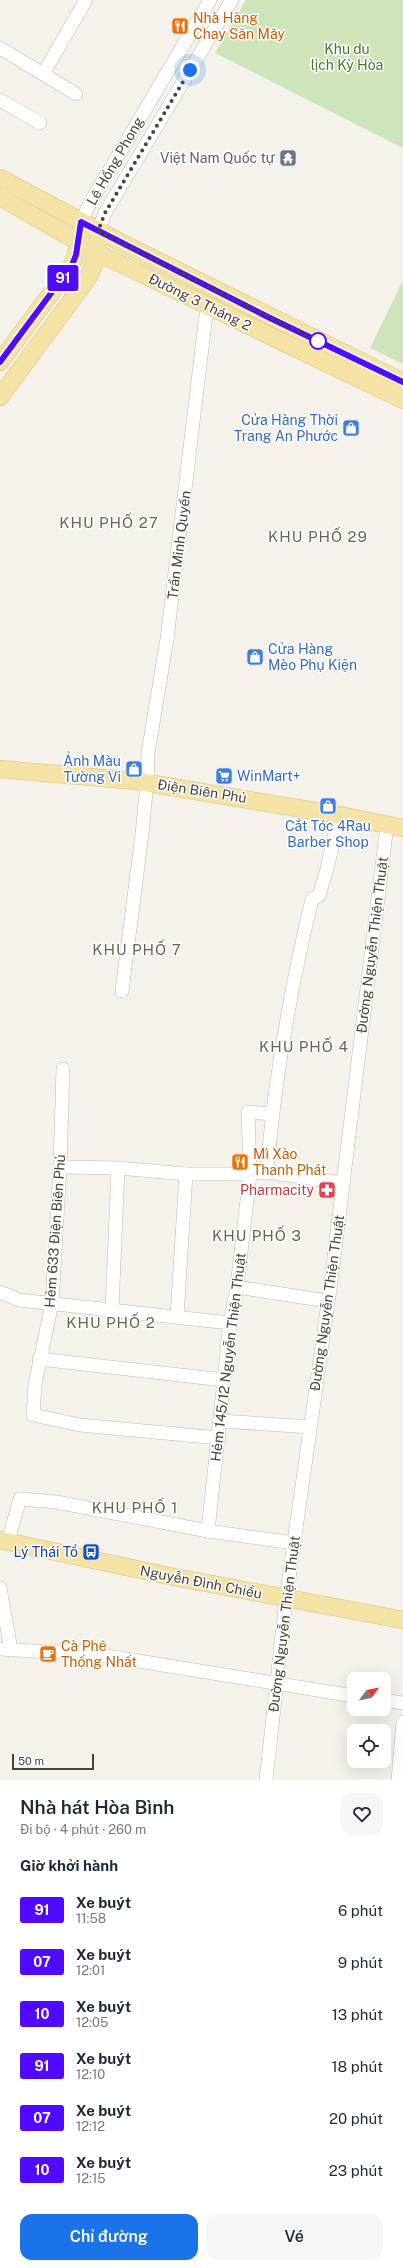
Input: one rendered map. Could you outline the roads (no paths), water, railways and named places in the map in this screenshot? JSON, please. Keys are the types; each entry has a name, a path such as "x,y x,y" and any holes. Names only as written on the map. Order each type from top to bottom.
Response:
{"main road":[{"name":"Đường 3 Tháng 2","path":"0,178 98,231 403,382"},
{"name":"Đường 3 Tháng 2","path":"0,197 78,243 403,400"},
{"name":"Lê Hồng Phong","path":"0,362 72,265 78,243 81,222"},
{"name":"Lê Hồng Phong","path":"0,397 88,278 96,252 98,231"},
{"name":"Điện Biên Phủ","path":"0,769 147,782 395,826"},
{"name":"Nguyễn Đình Chiểu","path":"4,1540 130,1569 403,1620"}],"street":[{"path":"43,74 86,0"},
{"name":"Lê Hồng Phong","path":"81,222 90,203 210,0"},
{"name":"Lê Hồng Phong","path":"98,231 105,213 232,0"},
{"path":"0,48 76,94"},
{"path":"0,100 40,123"},
{"name":"Trần Minh Quyền","path":"122,991 147,782 148,753 165,657 208,306"},
{"path":"267,1172 272,1114 300,950 312,899 319,896 327,869 339,815"},
{"name":"Đường Nguyễn Thiện Thuật","path":"266,1780 286,1599 395,826"},
{"name":"Hẻm 633 Ðiện Biên Phủ","path":"63,1069 60,1167 52,1303 39,1359 35,1384 33,1415 80,1425 218,1438"},
{"name":"Hẻm 145/12 Nguyễn Thiện Thuật","path":"208,1532 221,1421 230,1323 237,1287 250,1174 248,1112 272,1114"},
{"path":"60,1167 118,1168 186,1174 250,1174 267,1172 344,1183"},
{"path":"112,1309 118,1168"},
{"path":"177,1316 186,1174"},
{"path":"237,1287 327,1301"},
{"path":"0,1292 19,1300 177,1316 230,1323"},
{"path":"39,1359 224,1380"},
{"path":"221,1421 310,1427"},
{"path":"4,1540 20,1499 39,1499 107,1510 208,1532 294,1542"},
{"path":"0,1588 5,1650 49,1652 77,1651 347,1695"},
{"path":"391,1701 403,1703"},
{"path":"398,1780 403,1722"}],"place":[{"name":"Nhà Hàng Chay Sân Mây","path":"180,26"},
{"name":"Việt Nam Quốc tự","path":"288,158"},
{"name":"Cửa Hàng Thời Trang An Phước","path":"351,428"},
{"name":"Cửa Hàng Mèo Phụ Kiện","path":"255,657"},
{"name":"Ảnh Màu Tường Vi","path":"134,769"},
{"name":"WinMart+","path":"224,776"},
{"name":"Cắt Tóc 4Rau Barber Shop","path":"328,806"},
{"name":"Mì Xào Thanh Phát","path":"240,1162"},
{"name":"Pharmacity","path":"327,1190"},
{"name":"Lý Thái Tổ","path":"91,1552"},
{"name":"Cà Phê Thống Nhất","path":"48,1654"}],"district":[{"name":"KHU PHỐ 27","path":"109,522"},
{"name":"KHU PHỐ 29","path":"318,536"},
{"name":"KHU PHỐ 7","path":"137,949"},
{"name":"KHU PHỐ 4","path":"304,1046"},
{"name":"KHU PHỐ 3","path":"257,1235"},
{"name":"KHU PHỐ 2","path":"111,1322"},
{"name":"KHU PHỐ 1","path":"135,1507"}],"park label":[{"name":"Khu du lịch Kỳ Hòa","path":"347,58"}]}
